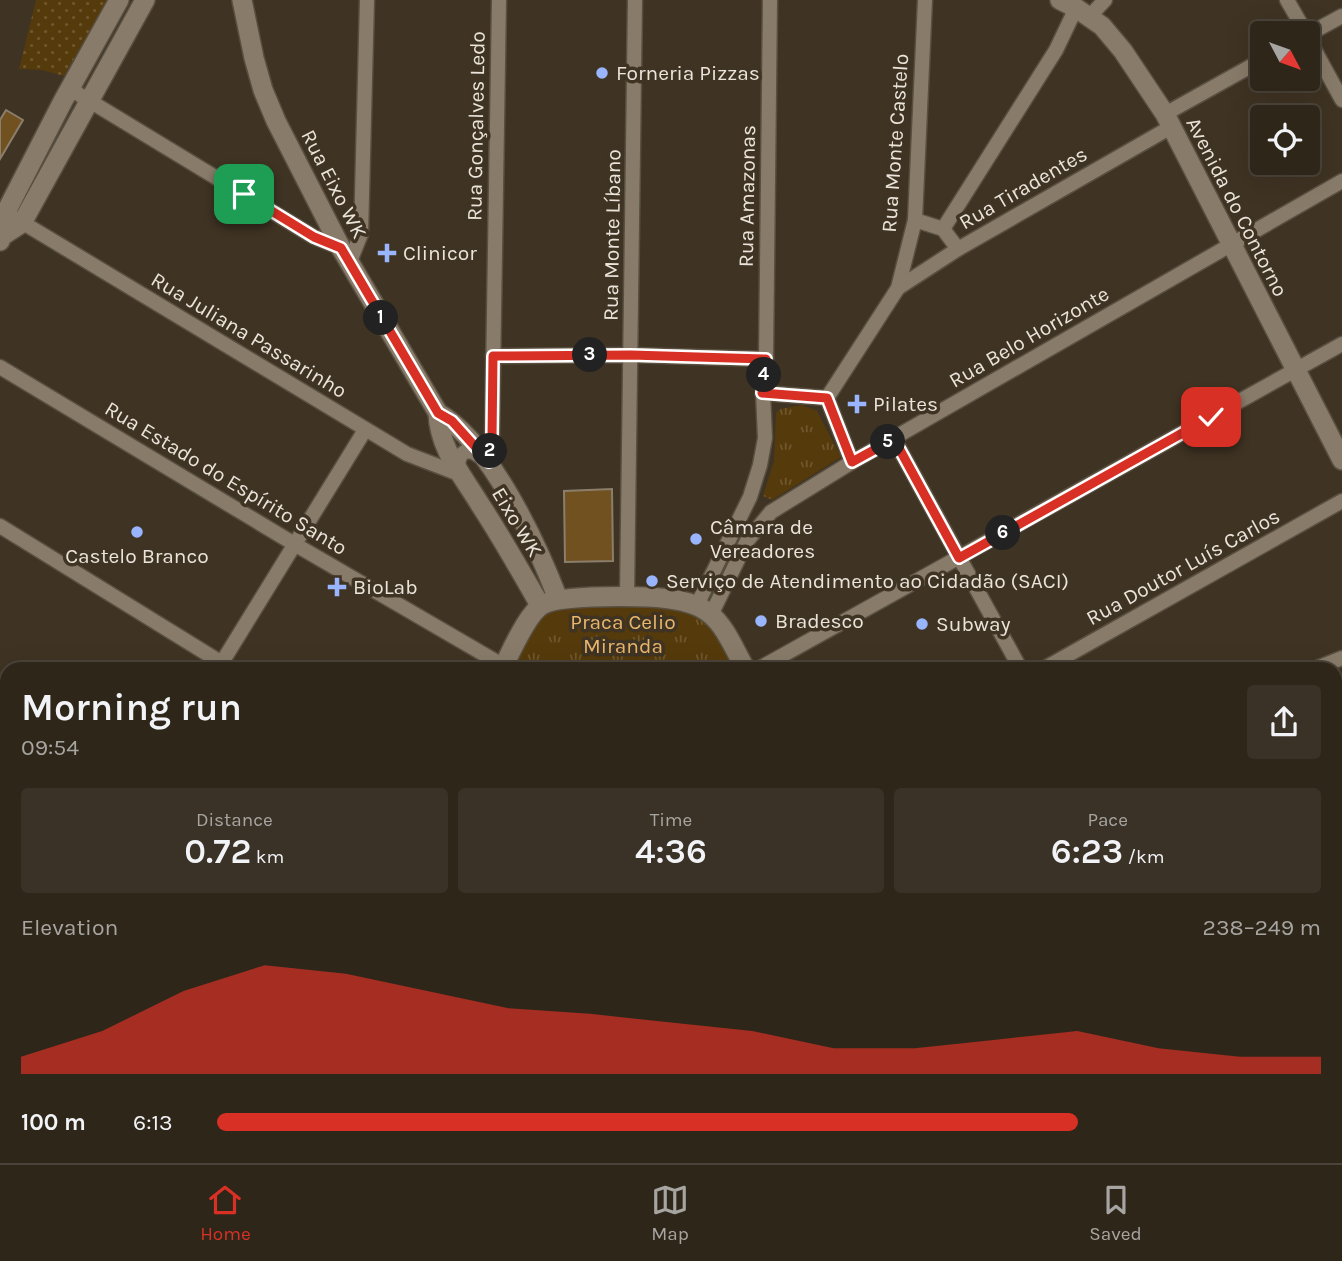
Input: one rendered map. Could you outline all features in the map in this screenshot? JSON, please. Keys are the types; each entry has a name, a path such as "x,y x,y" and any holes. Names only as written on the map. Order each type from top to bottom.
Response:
{"street":[{"path":"1,238 9,215 67,95 119,0"},
{"path":"9,215 85,105 145,0"},
{"name":"Rua Eixo WK","path":"243,0 263,90 345,256 438,413"},
{"path":"67,95 345,256 361,234 368,0"},
{"name":"Rua Gonçalves Ledo","path":"489,462 492,438 499,0"},
{"name":"Rua Monte Líbano","path":"626,597 635,0"},
{"name":"Rua Amazonas","path":"704,610 750,497 765,438 762,393 766,359 771,0"},
{"name":"Rua Monte Castelo","path":"898,288 915,220 925,0"},
{"path":"943,229 1056,50 1075,8 1105,0"},
{"path":"1287,0 1299,21"},
{"name":"Avenida do Contorno","path":"1075,8 1102,26 1123,51 1168,121 1342,460"},
{"path":"1320,28 1342,16"},
{"path":"1320,59 1342,100"},
{"name":"Rua Tiradentes","path":"898,288 1250,69"},
{"name":"Rua Belo Horizonte","path":"704,610 747,541 771,512 852,462 1342,181"},
{"name":"Rua Juliana Passarinho","path":"9,215 365,430 407,454 459,474"},
{"path":"915,220 943,229 958,249"},
{"path":"827,398 898,288"},
{"path":"771,662 1342,344"},
{"path":"493,356 631,355 766,359"},
{"name":"Rua Estado do Espírito Santo","path":"0,367 495,662"},
{"path":"762,393 827,398"},
{"path":"827,398 852,462"},
{"name":"Eixo WK","path":"438,413 452,421 489,462"},
{"name":"Eixo WK","path":"438,413 439,433 459,474 549,602"},
{"path":"227,662 365,430"},
{"path":"894,439 1017,662"},
{"path":"459,474 458,461 466,451 473,452 489,462 543,562 549,602 507,662"},
{"path":"750,497 760,507 771,512"},
{"name":"Rua Doutor Luís Carlos","path":"1056,662 1342,501"},
{"path":"0,526 219,662"},
{"path":"549,602 626,597 670,599 704,610 724,632 742,662"}],"green space":[{"path":"36,0 107,0 64,76 42,70 19,69"},
{"path":"802,405 817,411 841,457 772,500 763,496 774,461 776,413 780,409"},
{"name":"Praca Celio Miranda","path":"547,602 696,607 736,662 510,662"}],"building":[{"path":"6,110 23,120 0,159 0,120"},
{"path":"612,489 613,561 565,562 564,491"}],"place":[{"name":"Forneria Pizzas","path":"602,73"},
{"name":"Clinicor","path":"387,253"},
{"name":"Pilates","path":"857,404"},
{"name":"Castelo Branco","path":"137,532"},
{"name":"Câmara de Vereadores","path":"696,539"},
{"name":"Serviço de Atendimento ao Cidadão (SACI)","path":"652,581"},
{"name":"BioLab","path":"337,587"},
{"name":"Bradesco","path":"761,621"},
{"name":"Subway","path":"922,624"}],"route":[{"path":"244,194 314,237 341,248 438,413 452,421 489,462 493,356 631,355 766,359 762,393 827,398 852,462 894,439 959,558 1211,417"}]}
